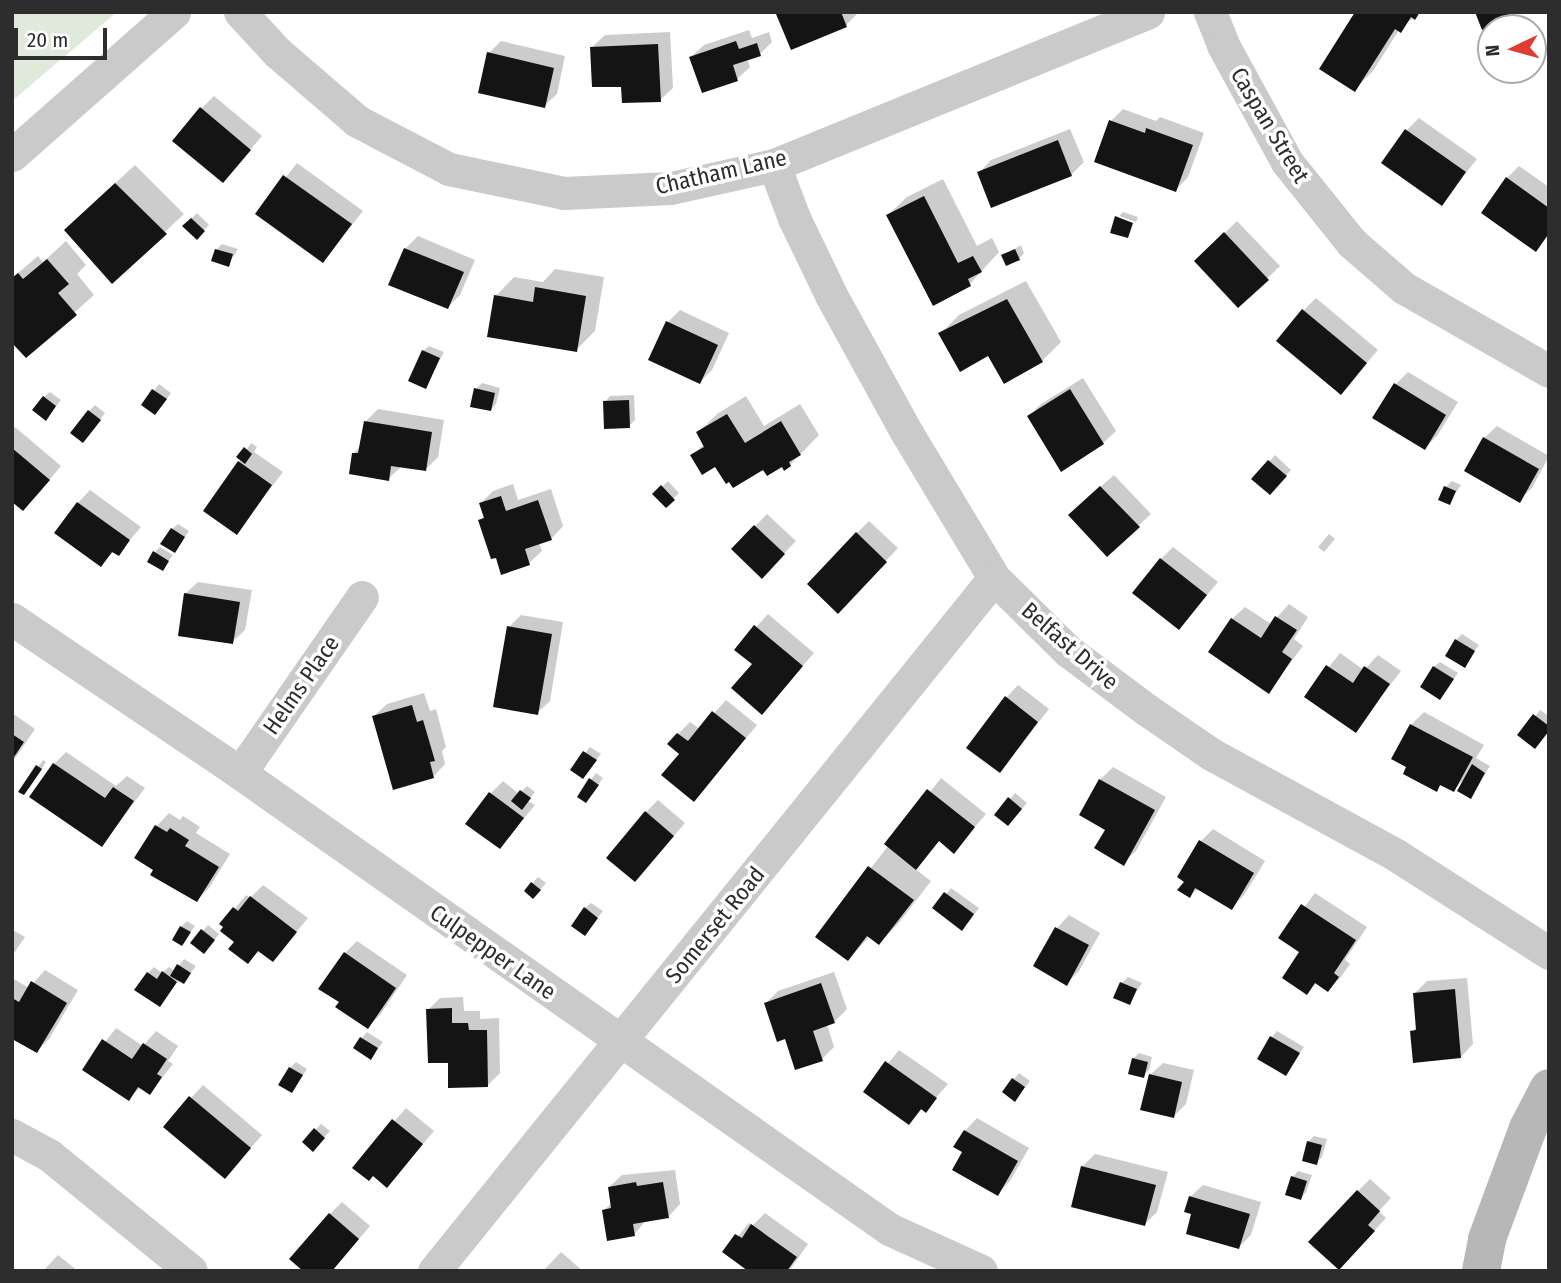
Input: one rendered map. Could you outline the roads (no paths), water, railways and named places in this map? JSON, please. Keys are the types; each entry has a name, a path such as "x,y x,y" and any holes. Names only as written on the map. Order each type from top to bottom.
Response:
{"street":[{"path":"12,155 174,12"},
{"name":"Chatham Lane","path":"240,12 278,53 358,121 449,169 564,193 671,188 774,165 1148,12"},
{"name":"Caspan Street","path":"1210,12 1223,45 1287,162 1352,243 1404,288 1549,371"},
{"name":"Belfast Drive","path":"774,165 794,218 831,295 907,433 994,578 1068,651 1211,754 1396,855 1549,953"},
{"name":"Somerset Road","path":"434,1271 994,578"},
{"name":"Helms Place","path":"240,773 362,597"},
{"name":"Culpepper Lane","path":"12,619 240,773 889,1229 981,1271"},
{"path":"1481,1271 1487,1238 1528,1128 1549,1088"},
{"path":"12,1135 49,1156 191,1271"}]}
